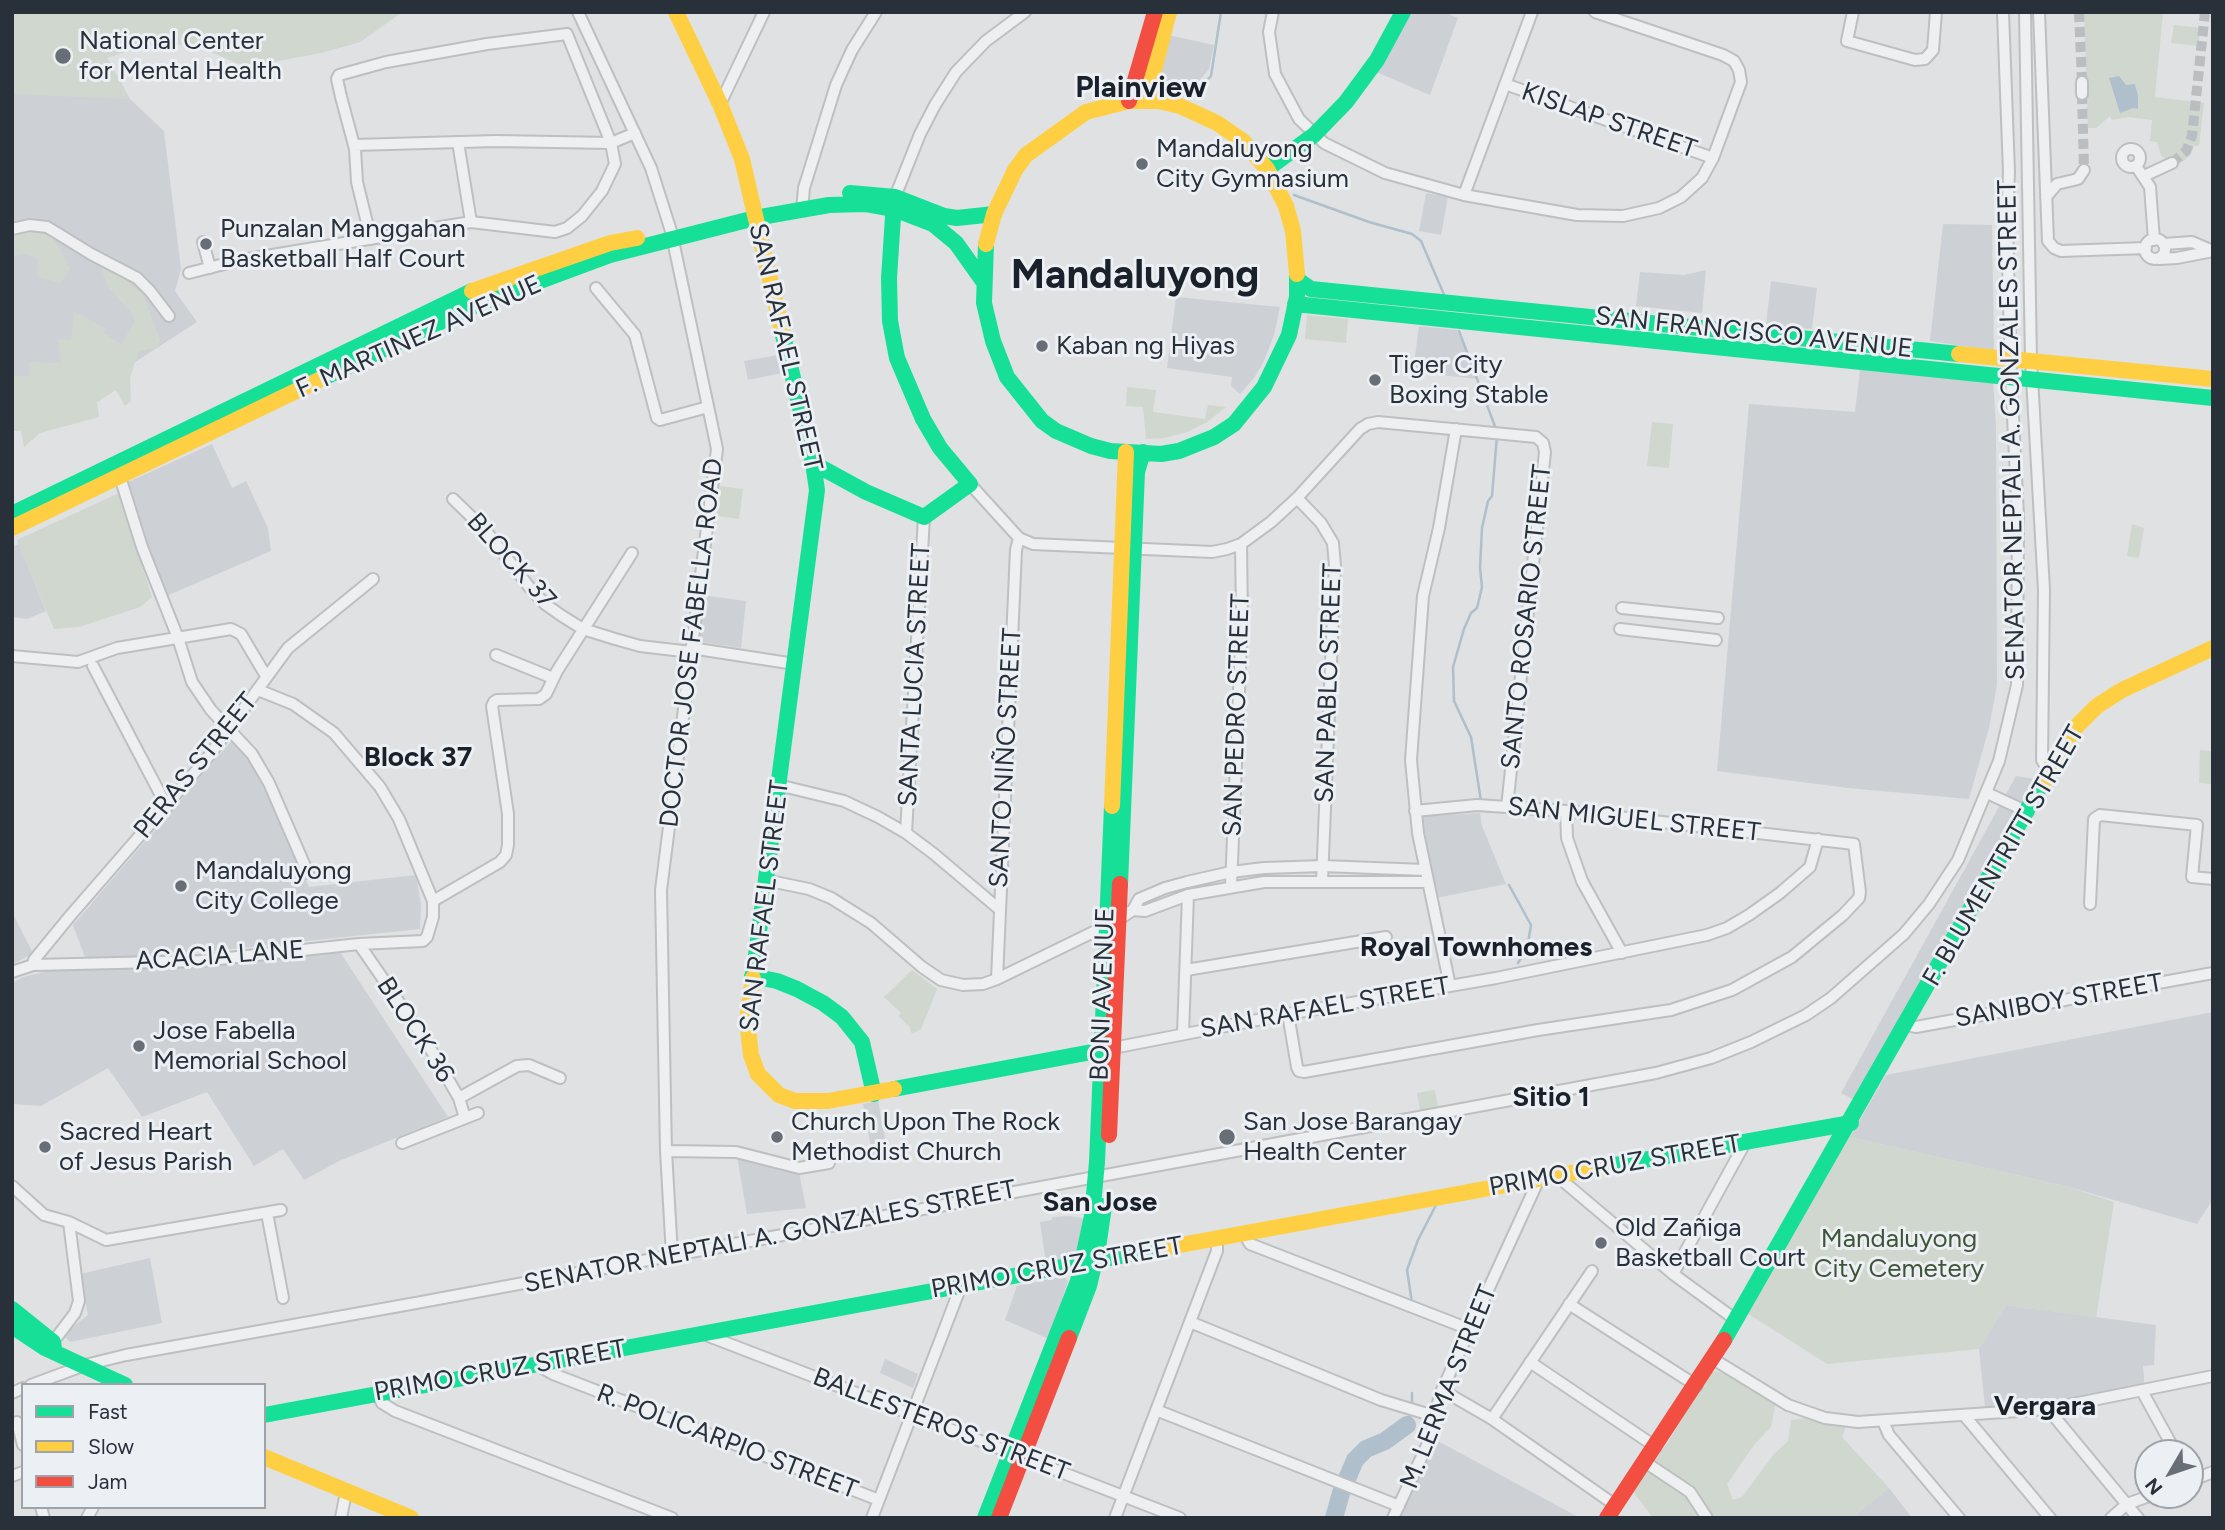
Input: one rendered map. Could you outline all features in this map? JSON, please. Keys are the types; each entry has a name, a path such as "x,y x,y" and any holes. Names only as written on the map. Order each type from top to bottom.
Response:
{"main road":[{"name":"SAN RAFAEL STREET","path":"676,12 720,104 742,159 813,463 817,491 747,1020 748,1040 758,1074 779,1095 795,1101 828,1101 1107,1049"},
{"path":"1129,101 1155,12"},
{"path":"1146,101 1169,12"},
{"path":"1267,169 1314,135 1346,102 1377,60 1403,12"},
{"path":"1129,101 1146,101 1173,104 1217,123 1243,141 1267,169 1286,206 1293,231 1298,281 1289,335 1278,361 1264,387 1234,424 1214,437 1180,451 1143,453 1110,451 1074,440 1042,421 1031,410 1007,377 993,341 984,303 983,281 986,244 994,214 1015,170 1026,155 1086,112 1129,101"},
{"name":"F. MARTINEZ AVENUE","path":"894,203 945,232 983,281"},
{"name":"F. MARTINEZ AVENUE","path":"12,528 114,475 478,304 610,255 671,236 802,204 894,203 944,216 964,218 994,214"},
{"path":"813,463 866,492 924,517 970,484 940,448 923,419 897,358 890,321 889,278 894,203"},
{"name":"SAN FRANCISCO AVENUE","path":"1298,281 1311,289 2213,379"},
{"name":"SAN FRANCISCO AVENUE","path":"1296,304 2213,398"},
{"name":"BONI AVENUE","path":"999,1518 1016,1454 1078,1281 1089,1263 1092,1216 1102,1176 1127,549 1126,452"},
{"name":"BONI AVENUE","path":"1127,549 1137,472 1143,453"},
{"name":"F. MARTINEZ AVENUE","path":"12,514 114,475"},
{"name":"F. BLUMENTRITT STREET","path":"1611,1511 1697,1386 1851,1123 2076,727 2096,706 2122,690 2213,648"},
{"path":"752,976 778,981 797,989 842,1017 862,1042 874,1094"},
{"name":"PRIMO CRUZ STREET","path":"266,1415 1464,1192 1851,1123"},
{"path":"12,1309 52,1347"},
{"path":"12,1326 121,1383"},
{"name":"BONI AVENUE","path":"985,1518 1016,1454"},
{"path":"266,1458 411,1518"}],"street":[{"name":"DOCTOR JOSE FABELLA ROAD","path":"578,12 651,168 671,236 717,449 661,890 666,1151 672,1255"},
{"path":"720,104 764,12"},
{"path":"802,204 815,149 836,85 852,50 876,12"},
{"path":"894,203 920,134 956,72 986,41 1025,12"},
{"path":"1273,12 1269,32 1275,74 1299,118 1314,135 1336,150 1385,173 1464,195 1577,215 1623,216 1659,208 1681,197 1702,178 1713,158 1741,82 1739,70 1734,61 1696,45 1595,12"},
{"path":"1464,195 1532,12"},
{"path":"1853,12 1847,41 1915,60 1924,59 1933,50 1936,12"},
{"name":"SENATOR NEPTALI A. GONZALES STREET","path":"37,1383 125,1355 1656,1073 1711,1058 1751,1042 1805,1015 1831,998 1904,934 1929,904 1958,860 1999,761 2017,685 2018,516 2011,377 2003,12"},
{"path":"2025,12 2031,360 2044,590 2042,761 2049,772"},
{"path":"2039,12 2048,241 2061,251 2146,248"},
{"path":"188,273 236,261 371,239 471,222 555,232 567,228 582,216 615,169 611,143 567,34 486,44 342,73 337,79 354,145 356,182 371,239"},
{"path":"2082,82 2082,94"},
{"name":"KISLAP STREET","path":"1505,84 1713,158"},
{"path":"354,145 458,142 611,143 635,133"},
{"path":"458,142 471,222"},
{"path":"2144,176 2172,163"},
{"path":"2136,166 2150,187 2159,242 2164,254 2159,259"},
{"path":"2046,197 2057,184 2078,179 2084,170"},
{"path":"12,229 30,225 47,227 90,254 137,278 169,316"},
{"path":"2159,242 2213,251 2159,259 2148,256 2146,248 2147,244 2159,242"},
{"path":"203,243 210,268"},
{"path":"596,288 635,335 657,418 660,420 708,407"},
{"name":"SANTO ROSARIO STREET","path":"1019,538 1033,544 1049,546 1212,552 1227,550 1241,544 1297,498 1360,429 1368,424 1378,422 1536,437 1543,443 1545,452 1507,807"},
{"path":"1450,986 1427,882 1415,811 1411,744 1423,596 1456,429"},
{"path":"114,475 178,638 192,682 200,697 252,754 269,783 307,873"},
{"path":"970,484 1019,538"},
{"name":"SAN PABLO STREET","path":"1297,498 1321,523 1333,543 1335,566 1322,881"},
{"name":"BLOCK 37","path":"453,499 486,531 514,569 545,604 583,629 640,646 795,664"},
{"name":"SANTA LUCIA STREET","path":"906,833 924,517"},
{"name":"SANTO NIÑO STREET","path":"998,979 1016,550 1019,538"},
{"name":"SAN PEDRO STREET","path":"1231,886 1242,618 1241,544"},
{"path":"258,690 310,714 334,733 363,765 399,819 433,901 500,862 506,855 508,814 492,706 497,700 543,698 632,553"},
{"name":"PERAS STREET","path":"33,965 34,960 70,916 167,807 230,729 288,648 373,579"},
{"path":"1622,608 1718,618"},
{"path":"12,656 78,662 117,648 234,629 242,634 266,676"},
{"path":"1620,629 1716,640"},
{"path":"496,655 553,678"},
{"path":"93,666 167,807"},
{"path":"778,785 844,801 906,833 999,909"},
{"path":"1987,793 2028,812"},
{"name":"SAN MIGUEL STREET","path":"1288,1014 1298,1071 1304,1072 1538,1030 1671,1010 1732,990 1792,957 1843,915 1860,892 1854,844 1566,811 1483,806 1415,811"},
{"path":"1566,811 1567,838 1582,881 1622,953"},
{"path":"2090,904 2094,819 2100,815 2197,825 2192,877 2213,879"},
{"name":"SAN RAFAEL STREET","path":"1107,1049 1450,986 1707,935 1727,928 1780,893 1810,866 1818,839"},
{"path":"765,880 809,889 831,898 871,923 941,980 963,985 983,984 998,979 1112,923 1133,910 1139,899 1165,888 1231,872 1264,868 1323,866 1425,870"},
{"path":"1133,910 1145,911 1188,895 1231,886 1276,881 1427,882"},
{"path":"1183,1034 1188,895"},
{"name":"ACACIA LANE","path":"12,972 33,965 200,961 423,940 427,937 433,917 433,901"},
{"path":"1186,970 1386,937"},
{"name":"BLOCK 36","path":"359,944 427,1043 459,1098 465,1118"},
{"name":"SANIBOY STREET","path":"1906,1025 1916,1027 2213,973"},
{"path":"459,1098 517,1066 530,1065 559,1078"},
{"path":"402,1143 478,1113"},
{"path":"1673,1274 1745,1143"},
{"path":"666,1151 736,1153 799,1168 829,1163"},
{"path":"1557,1176 1673,1274 1736,1320"},
{"name":"M. LERMA STREET","path":"1393,1518 1430,1439 1442,1390 1539,1179"},
{"path":"12,1186 44,1215 112,1240 281,1210"},
{"path":"267,1213 283,1298"},
{"path":"52,1347 75,1313 79,1301 69,1222"},
{"path":"1244,1234 1250,1244 1469,1329"},
{"path":"1115,1518 1217,1251 1216,1239"},
{"path":"1492,1419 1592,1271"},
{"path":"872,1518 961,1286"},
{"path":"1569,1304 1697,1386"},
{"path":"1190,1322 1381,1400 1434,1416"},
{"name":"BALLESTEROS STREET","path":"702,1334 1180,1518"},
{"path":"1713,1359 1788,1405 1846,1422 2048,1409 2213,1376"},
{"path":"1531,1362 1656,1447"},
{"name":"R. POLICARPIO STREET","path":"540,1363 553,1374 879,1500"},
{"path":"1442,1390 1492,1419 1611,1511"},
{"path":"2143,1391 2169,1439"},
{"path":"377,1393 382,1403 395,1411 673,1518"},
{"path":"2048,1409 2138,1518"},
{"path":"1156,1410 1399,1506"},
{"path":"1964,1415 2050,1518"},
{"path":"1883,1421 1889,1434 1958,1517"},
{"path":"17,1422 21,1437"},
{"path":"1645,1462 1690,1492 1707,1518"},
{"path":"341,1518 346,1492"},
{"path":"2111,1518 2134,1501"}],"shaded area":[{"path":"12,12 402,12 360,42 320,53 246,67 195,45 145,45 107,58 130,99 164,131 181,269 175,291 197,322 38,425 12,399"},
{"path":"1410,12 1444,12 1458,18 1430,95 1374,71"},
{"path":"1168,35 1214,45 1209,69 1185,97 1155,88"},
{"path":"1426,193 1448,197 1441,235 1419,231"},
{"path":"1943,224 1992,225 1994,351 1930,341"},
{"path":"1706,270 1702,313 1636,306 1640,272 1684,275"},
{"path":"1771,281 1817,288 1812,329 1766,325"},
{"path":"1176,297 1280,307 1274,335 1264,361 1240,394 1231,386 1232,377 1167,368"},
{"path":"1419,326 1457,330 1478,379 1413,372"},
{"path":"778,355 782,373 748,380 744,361"},
{"path":"1860,370 1993,381 1996,426 1997,685 1989,728 1969,799 1848,788 1717,771 1749,404 1855,412"},
{"path":"212,444 232,488 246,481 268,528 271,551 164,597 126,483"},
{"path":"19,544 46,611 27,619 12,617 12,547"},
{"path":"702,595 746,601 741,648 695,641"},
{"name":"Mandaluyong City College","path":"234,738 258,776 309,887 416,875 421,905 420,929 214,951 86,960 73,925"},
{"path":"2016,776 2034,779 2029,794 1854,1100 1841,1093"},
{"path":"1480,813 1482,826 1506,884 1436,898 1422,816"},
{"path":"12,912 33,953 12,965"},
{"path":"340,952 448,1117 339,1161 304,1180 283,1149 254,1166 207,1092 142,1117 108,1068 41,1106 12,1104 12,983 23,977 56,969 197,966"},
{"path":"2213,1012 2213,1199 2197,1224 2069,1187 1850,1137 1886,1075"},
{"path":"878,1101 888,1155 873,1158 863,1104"},
{"path":"737,1157 799,1172 806,1208 747,1214"},
{"path":"1052,1217 1086,1219 1077,1255 1046,1263 1040,1222 1052,1220"},
{"path":"150,1258 162,1323 70,1342 63,1335 88,1315 80,1274"},
{"path":"1064,1276 1068,1281 1049,1339 1005,1320 1017,1286"},
{"path":"2006,1305 2156,1325 2154,1365 2143,1366 2145,1389 2040,1406 1985,1407 1979,1349"},
{"path":"885,1359 918,1374 913,1388 880,1373"},
{"path":"1438,1441 1580,1518 1397,1518"},
{"path":"1889,1488 1912,1518 1851,1518"}],"green space":[{"name":"National Center for Mental Health","path":"12,12 402,12 360,42 320,53 246,67 195,45 144,45 107,58 130,99 12,94"},
{"path":"2084,12 2163,12 2155,97 2204,103 2199,146 2194,146 2185,160 2177,163 2168,161 2161,155 2157,142 2150,141 2152,120 2128,117 2112,120 2110,116 2096,128 2088,128"},
{"path":"2174,25 2201,28 2198,46 2171,43"},
{"path":"30,227 53,237 70,269 61,283 37,276 38,259 23,253 12,257 12,235"},
{"path":"101,268 114,272 142,293 160,339 158,348 139,351 130,378 131,401 125,406 116,390 97,402 99,417 40,433 24,447 21,431 12,431 12,376 30,376 29,362 61,363 58,339 71,340 74,311 106,329 104,333 121,344 135,322 132,314 109,288"},
{"path":"1307,315 1348,319 1346,343 1305,339"},
{"path":"1127,387 1156,390 1153,412 1205,419 1208,405 1226,407 1207,422 1187,432 1165,438 1146,439 1143,407 1126,406"},
{"path":"1652,422 1673,424 1669,468 1647,466"},
{"path":"720,486 743,489 739,519 716,516"},
{"path":"119,493 152,597 140,607 79,627 54,629 17,540"},
{"path":"2132,524 2144,528 2139,558 2127,556"},
{"path":"2200,750 2213,751 2212,784 2199,783"},
{"path":"912,970 937,989 921,1029 912,1034 909,1026 898,1016 901,1013 884,997"},
{"path":"1435,1090 1438,1107 1420,1110 1417,1093"},
{"name":"Mandaluyong City Cemetery","path":"1850,1137 2069,1187 2114,1202 2096,1318 2007,1305 1979,1349 1827,1364 1747,1313"},
{"path":"1706,1371 1720,1372 1742,1384 1764,1382 1777,1395 1771,1427 1754,1445 1727,1484 1733,1500 1742,1497 1774,1454 1788,1441 1791,1420 1805,1418 1846,1426 1842,1437 1889,1488 1851,1518 1653,1518 1632,1490 1667,1444 1696,1395"}],"water":[{"path":"2119,76 2126,85 2135,84 2138,109 2120,113 2109,78"}],"waterway":[{"path":"1195,94 1211,76 1221,12"},
{"path":"1294,195 1369,222 1412,234 1421,241 1445,297"},
{"path":"1459,331 1496,429"},
{"path":"1481,801 1471,737 1454,701 1453,667 1464,629 1471,613 1477,608 1482,587 1482,528 1488,501 1492,496 1497,436"},
{"path":"1509,885 1531,925 1527,949 1518,963"},
{"path":"1412,1303 1407,1270 1418,1240 1436,1205"},
{"path":"1412,1393 1412,1407"},
{"path":"1407,1425 1411,1413"},
{"path":"1334,1518 1355,1460 1366,1449 1385,1441 1407,1425"}],"tunnel":[{"path":"2079,12 2082,82"},
{"path":"2172,163 2186,151 2192,136 2205,12"},
{"path":"2082,94 2084,170"}],"traffic: fast":[{"path":"1267,169 1314,135 1346,102 1377,60 1403,12"},
{"path":"850,193 895,197 944,216 957,218 994,214"},
{"path":"813,463 866,492 924,517 970,484 940,448 923,419 897,358 890,321 889,278 894,201"},
{"path":"321,379 478,304 610,255 755,218 829,205 866,204 894,209 933,224 956,243 983,281"},
{"path":"986,244 984,303 993,341 1007,377 1042,421 1056,431 1110,451 1161,454 1179,451 1214,437 1234,424 1264,387 1289,335 1297,297 1297,274"},
{"path":"1298,280 1311,289 1959,354"},
{"path":"12,514 472,291"},
{"path":"1295,304 2213,398"},
{"path":"753,978 817,490 782,331"},
{"path":"1120,884 1137,472 1143,452"},
{"path":"1724,1340 2043,782"},
{"path":"985,1518 1078,1281 1092,1216 1097,1162 1112,806"},
{"path":"752,976 777,981 797,989 842,1017 862,1042 874,1094"},
{"path":"894,1089 1113,1048"},
{"path":"1604,1167 1851,1123"},
{"path":"1069,1338 1089,1286 1104,1206"},
{"path":"266,1415 1164,1248"},
{"path":"12,1309 53,1342 54,1348"},
{"path":"12,1326 45,1348 121,1383"}],"traffic: slow":[{"path":"676,12 720,104 742,159 782,331"},
{"path":"1146,101 1169,12"},
{"path":"1129,101 1158,101 1180,106 1217,123 1243,141 1267,169 1286,206 1293,231 1297,274"},
{"path":"986,244 994,214 1015,170 1026,155 1086,112 1129,101"},
{"path":"472,291 610,243 637,238"},
{"path":"1959,354 2213,379"},
{"path":"12,528 321,379"},
{"path":"1112,806 1126,452"},
{"path":"2043,782 2076,727 2097,706 2122,690 2213,648"},
{"path":"753,978 747,1020 751,1055 758,1074 779,1095 795,1101 828,1101 894,1089"},
{"path":"1164,1248 1604,1167"},
{"path":"266,1458 411,1518"}],"traffic: jam":[{"path":"1129,101 1155,12"},
{"path":"1109,1135 1120,884"},
{"path":"999,1518 1069,1338"},
{"path":"1607,1518 1724,1340"}],"place":[{"name":"National Center for Mental Health","path":"63,56"},
{"name":"Mandaluyong City Gymnasium","path":"1142,164"},
{"name":"Punzalan Manggahan Basketball Half Court","path":"206,244"},
{"name":"Kaban ng Hiyas","path":"1042,346"},
{"name":"Tiger City Boxing Stable","path":"1375,380"},
{"name":"Mandaluyong City College","path":"181,886"},
{"name":"Jose Fabella Memorial School","path":"139,1046"},
{"name":"Church Upon The Rock Methodist Church","path":"777,1137"},
{"name":"San Jose Barangay Health Center","path":"1227,1137"},
{"name":"Sacred Heart of Jesus Parish","path":"45,1147"},
{"name":"Old Zañiga Basketball Court","path":"1601,1243"}],"district":[{"name":"Plainview","path":"1141,88"},
{"name":"Mandaluyong","path":"1135,276"},
{"name":"Block 37","path":"418,758"},
{"name":"Royal Townhomes","path":"1476,948"},
{"name":"Sitio 1","path":"1551,1098"},
{"name":"San Jose","path":"1100,1203"},
{"name":"Vergara","path":"2045,1407"}]}
